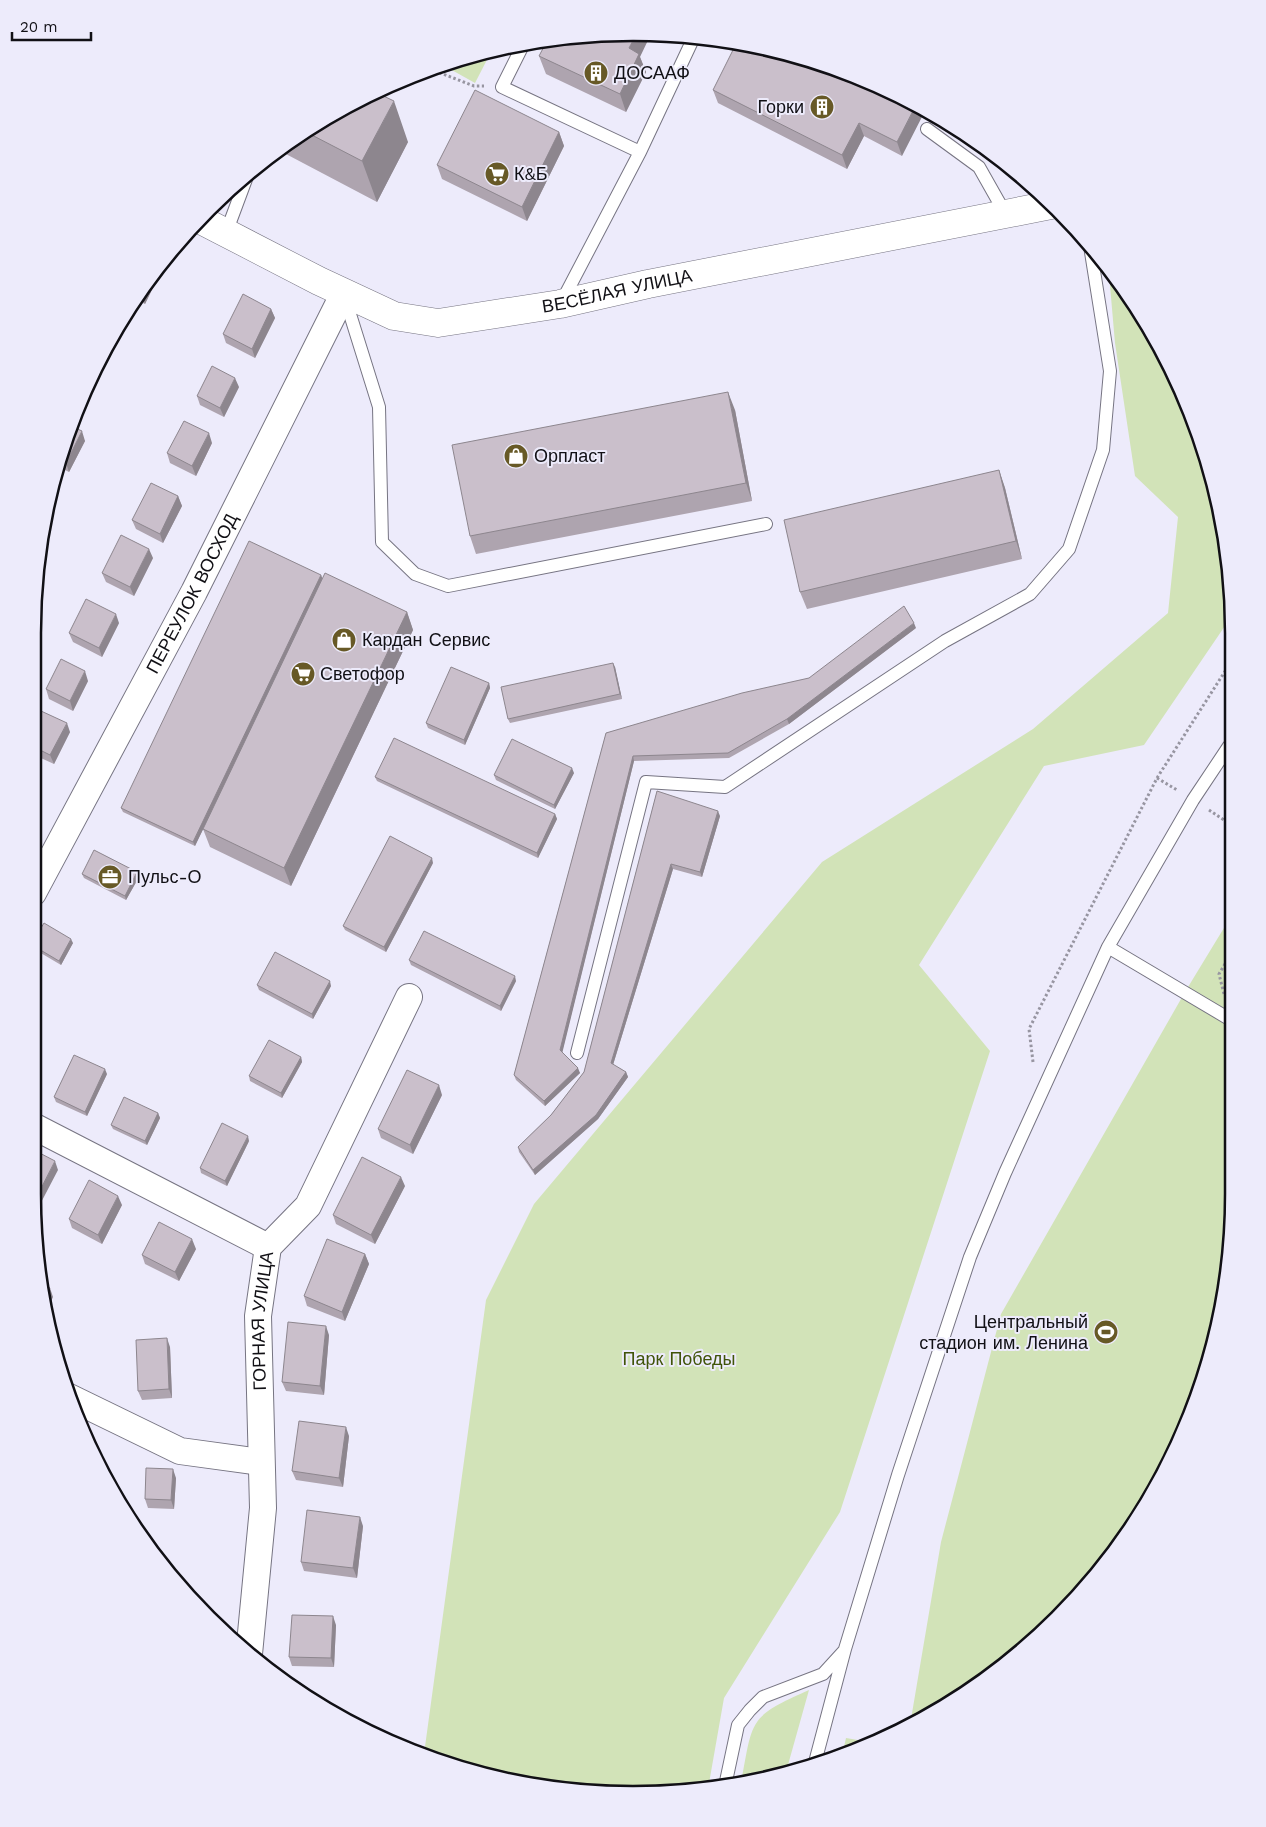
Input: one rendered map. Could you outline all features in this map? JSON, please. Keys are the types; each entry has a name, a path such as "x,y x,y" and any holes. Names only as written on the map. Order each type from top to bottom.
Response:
{"street":[{"name":"ВЕСЁЛАЯ УЛИЦА","path":"207,223 394,316 438,323 560,304 648,284 1042,207"},
{"name":"ПЕРЕУЛОК ВОСХОД","path":"41,874 194,592 344,292"},
{"name":"ГОРНАЯ УЛИЦА","path":"250,1645 263,1508 258,1316 268,1247 308,1206 409,997"},
{"path":"41,1131 268,1247"},
{"path":"80,1402 180,1451 261,1462"}],"lane":[{"path":"560,304 640,152 690,44"},
{"path":"520,53 502,87 640,152"},
{"path":"926,129 979,167 1005,213"},
{"path":"226,233 243,188"},
{"path":"577,1053 646,782 725,787 944,641 1030,594 1069,549 1103,450 1110,371 1092,261"},
{"path":"344,292 379,407 382,542 414,574 448,586 766,524"},
{"path":"817,1756 846,1649 922,1400 970,1257 1005,1172 1108,947 1189,807 1225,752"},
{"path":"1108,947 1225,1016"},
{"path":"728,1778 738,1725 750,1710 764,1697 822,1674 846,1649"}],"path":[{"path":"442,73 474,86 502,87"},
{"path":"1225,964 1219,974 1225,997"}],"green space":[{"path":"487,59 475,83 452,70"},
{"name":"Парк Победы","path":"1110,284 1125,304 1164,371 1193,443 1205,480 1220,556 1225,626 1144,745 1044,766 919,965 990,1051 840,1512 724,1698 709,1781 633,1786 556,1781 480,1766 425,1747 486,1300 534,1204 822,862 1033,729 1168,613 1178,517 1135,476 1115,343"},
{"name":"Центральный стадион им. Ленина","path":"1225,926 1225,1194 1220,1271 1205,1347 1180,1420 1164,1456 1125,1523 1078,1584 1023,1639 993,1663 962,1686 912,1716 941,1542 1001,1314 1185,992"},
{"path":"809,1690 788,1765 742,1775 748,1745 757,1723 764,1714"},
{"path":"846,1738 860,1740 859,1741 844,1746"}],"building":[{"path":"633,41 629,48 639,54 620,94 539,56 543,48 556,46"},
{"name":"Горки","path":"733,50 786,61 823,73 859,86 913,112 897,142 859,123 842,155 713,90"},
{"path":"475,90 559,132 522,207 437,165"},
{"path":"384,96 394,101 362,161 313,136"},
{"path":"243,294 271,309 252,349 223,334"},
{"path":"212,366 235,378 220,408 197,396"},
{"path":"728,392 746,483 470,536 452,445"},
{"path":"184,421 209,433 192,466 167,453"},
{"path":"78,429 82,431 67,460"},
{"path":"999,470 1016,541 800,592 784,520"},
{"path":"151,483 178,496 160,534 132,520"},
{"path":"121,535 149,549 130,587 102,573"},
{"path":"249,541 321,575 193,842 121,808"},
{"path":"325,573 407,612 284,868 203,829"},
{"path":"86,599 116,614 99,648 69,633"},
{"path":"904,606 914,623 787,719 728,753 633,756 560,1050 578,1068 544,1101 514,1075 606,733 742,693 809,678"},
{"path":"61,659 85,671 70,701 46,689"},
{"path":"613,663 620,694 508,719 501,687"},
{"path":"451,667 489,683 464,740 426,723"},
{"path":"41,711 67,723 50,755 41,750"},
{"path":"394,738 555,814 537,853 375,777"},
{"path":"512,739 572,768 554,805 494,775"},
{"path":"657,791 718,811 700,872 671,864 611,1063 626,1072 596,1115 533,1170 518,1147 551,1115 584,1072"},
{"path":"390,836 432,858 384,947 343,926"},
{"path":"94,850 137,872 125,896 82,874"},
{"path":"44,923 71,939 59,961 41,950 41,928"},
{"path":"424,931 515,976 500,1006 409,960"},
{"path":"275,952 330,981 312,1014 257,985"},
{"path":"269,1040 301,1057 281,1093 249,1076"},
{"path":"74,1055 105,1069 85,1112 54,1097"},
{"path":"407,1070 439,1085 410,1145 378,1129"},
{"path":"124,1097 158,1113 145,1141 111,1125"},
{"path":"222,1123 248,1136 225,1181 200,1168"},
{"path":"41,1154 55,1161 41,1188"},
{"path":"362,1157 401,1177 371,1235 333,1215"},
{"path":"89,1180 118,1196 98,1235 69,1219"},
{"path":"159,1222 192,1239 175,1272 142,1255"},
{"path":"327,1239 365,1254 342,1312 304,1296"},
{"path":"288,1322 326,1326 320,1386 282,1382"},
{"path":"167,1338 169,1389 138,1391 136,1340"},
{"path":"299,1421 346,1427 339,1478 292,1471"},
{"path":"146,1468 173,1469 171,1500 145,1499"},
{"path":"307,1510 360,1517 353,1568 301,1562"},
{"path":"292,1615 333,1616 331,1658 289,1657"}],"place":[{"name":"ДОСААФ","path":"596,73"},
{"name":"Горки","path":"822,107"},
{"name":"К&Б","path":"497,174"},
{"name":"Орпласт","path":"516,456"},
{"name":"Кардан Сервис","path":"344,640"},
{"name":"Светофор","path":"303,674"},
{"name":"Пульс-О","path":"110,877"},
{"name":"Центральный стадион им. Ленина","path":"1106,1332"}]}
